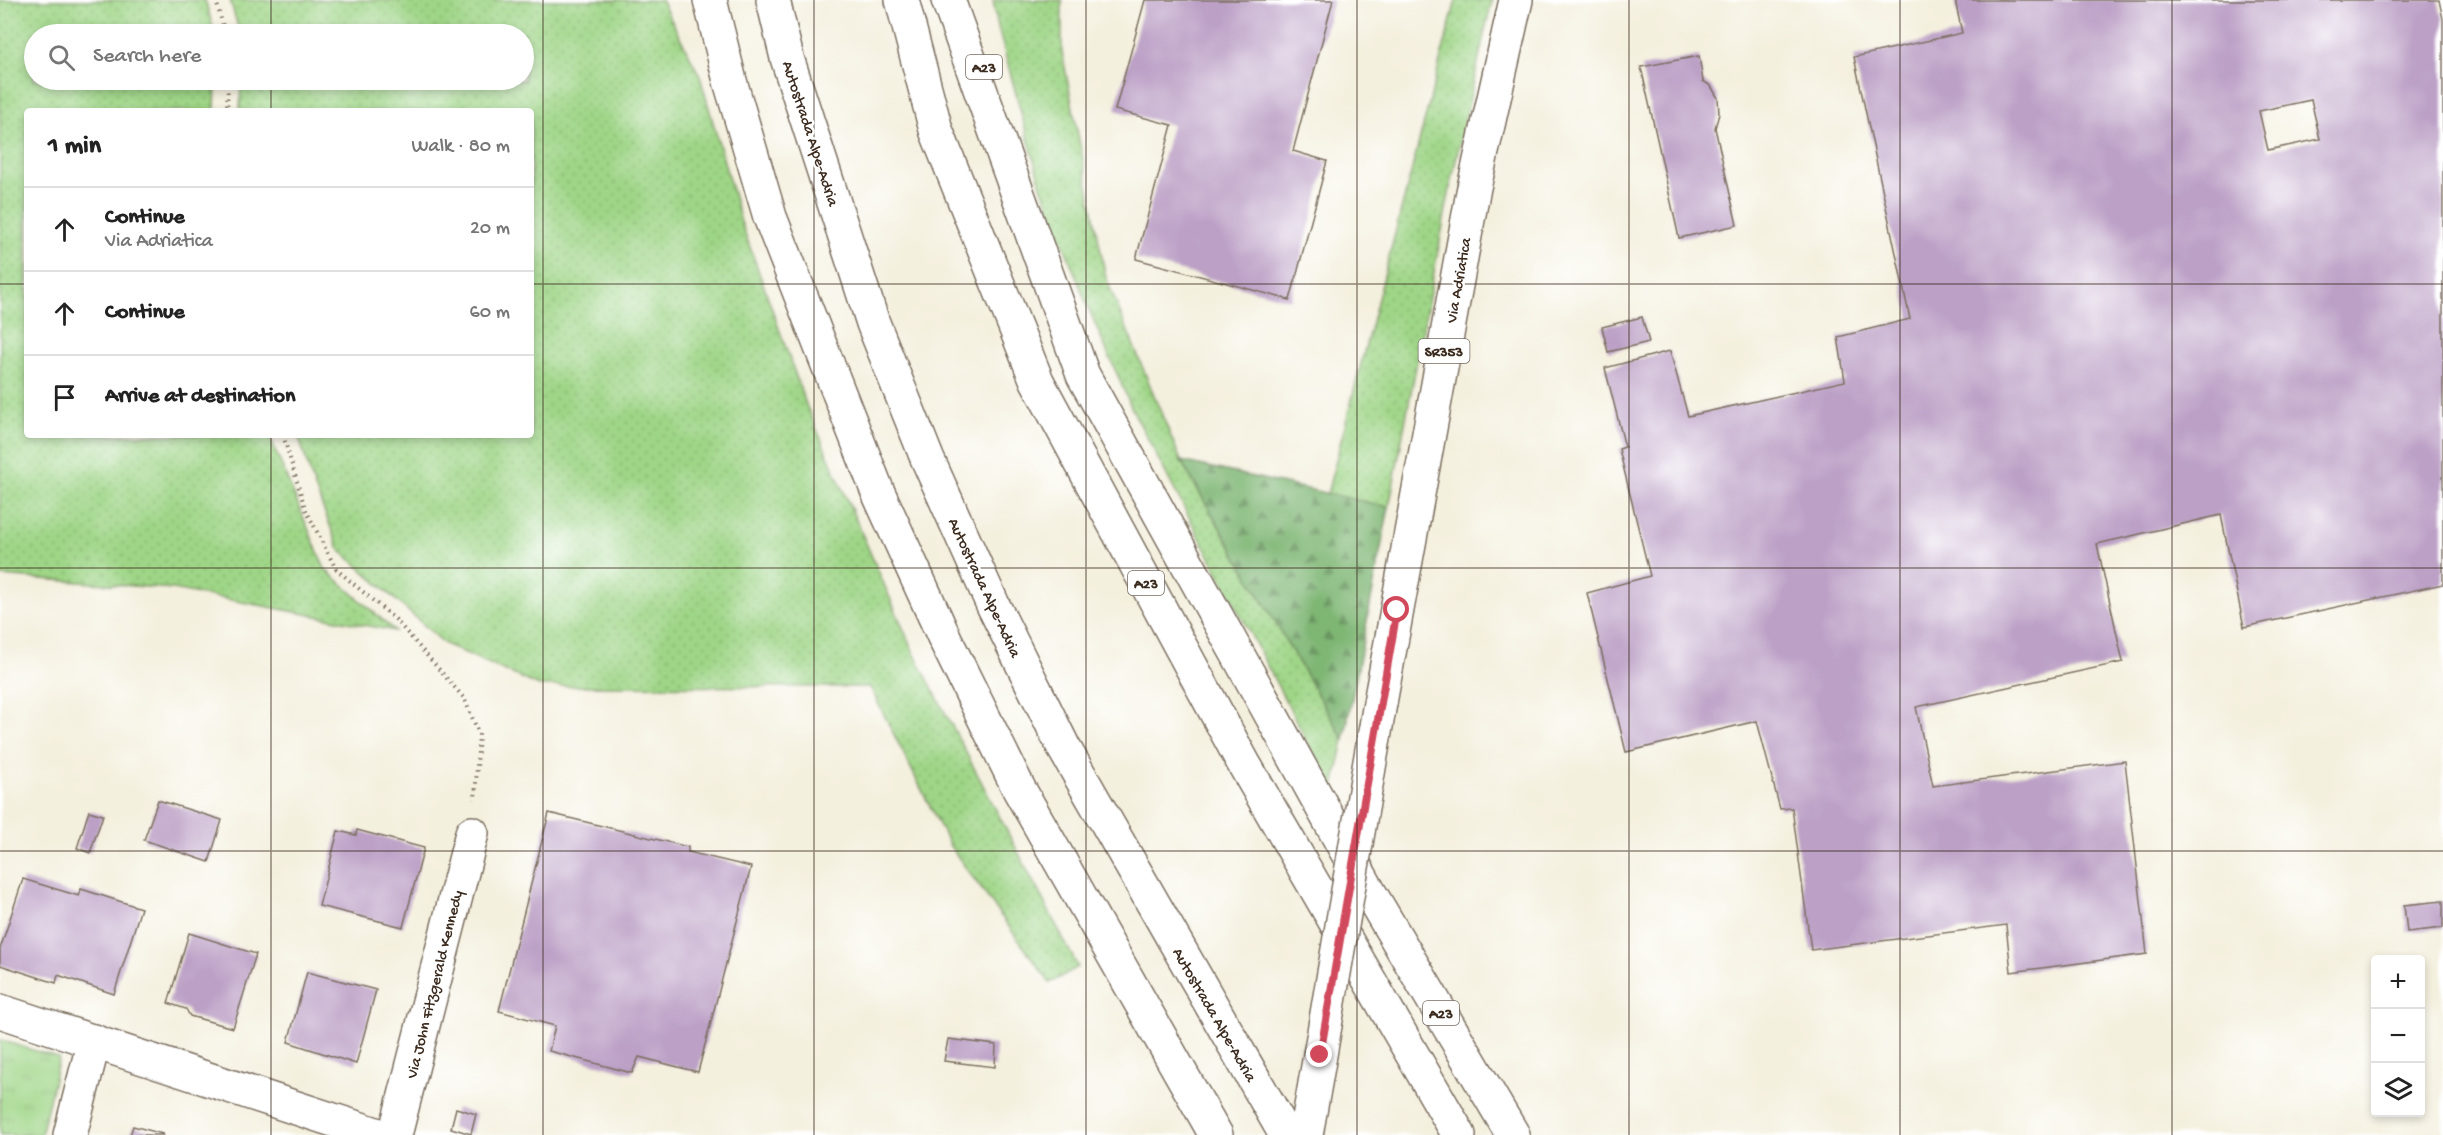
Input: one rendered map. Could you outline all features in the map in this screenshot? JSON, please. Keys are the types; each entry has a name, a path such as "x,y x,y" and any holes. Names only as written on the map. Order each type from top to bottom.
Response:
{"main road":[{"path":"710,0 730,81 770,217 877,490 945,639 1019,789 1216,1135"},
{"name":"Autostrada Alpe-Adria","path":"773,0 787,58 873,323 927,458 993,605 1064,748 1286,1135"},
{"name":"A23","path":"902,0 936,130 1037,381 1244,764 1459,1135"},
{"name":"A23","path":"948,0 994,134 1083,375 1368,890 1513,1135"},
{"name":"A23","path":"973,0 994,134"},
{"name":"Via Adriatica","path":"1306,1135 1380,703 1473,192 1516,0"},
{"name":"Via John Fitzgerald Kennedy","path":"395,1135 472,834"},
{"path":"0,1011 380,1135"},
{"path":"70,1135 94,1041"}],"path":[{"path":"216,0 222,24"},
{"path":"227,108 228,90"},
{"path":"284,438 305,508 336,570 396,620 464,698 480,735 472,834"}],"green space":[{"path":"0,0 205,0 212,24 24,24 24,90 216,90 215,108 24,108 24,438 270,438 325,569 395,631 173,589 0,576"},
{"path":"230,0 661,0 700,76 741,222 807,407 913,651 1078,967 1050,983 950,846 870,687 539,686 445,644 339,549 314,485 299,438 534,438 534,108 240,108 241,90 534,90 534,24 237,24"},
{"path":"993,0 1062,0 1062,52 1106,278 1181,461 1344,740 1333,791 1132,409 1087,305 1041,186 998,28"},
{"path":"1456,0 1492,0 1452,178 1389,507 1327,494"},
{"path":"1181,461 1389,507 1344,740"},
{"path":"0,1040 59,1058 41,1135 0,1135"}],"building":[{"path":"1145,0 1333,0 1293,151 1327,161 1290,300 1136,259 1172,125 1115,110"},
{"path":"1955,0 2439,0 2443,19 2443,584 2244,627 2221,515 2097,544 2123,662 1916,707 1933,786 2125,761 2147,954 2011,972 2006,925 1811,950 1792,808 1780,809 1757,721 1626,752 1587,593 1650,576 1619,449 1625,447 1605,368 1670,351 1688,416 1845,381 1838,337 1910,319 1854,57 1962,33","holes":["2311,100 2320,139 2268,150 2259,111"]},
{"path":"1699,56 1703,81 1711,86 1718,98 1719,114 1715,128 1737,225 1679,238 1641,67"},
{"path":"1642,317 1649,342 1608,352 1602,327"},
{"path":"158,800 222,820 209,862 144,840"},
{"path":"89,811 103,815 90,853 77,848"},
{"path":"549,813 688,847 688,852 751,867 698,1072 639,1057 632,1073 549,1051 555,1026 499,1011"},
{"path":"357,830 424,848 403,927 319,906 338,831 356,835"},
{"path":"23,879 79,896 81,889 141,908 114,994 58,975 56,983 0,965 0,949"},
{"path":"2443,901 2443,928 2407,932 2404,905"},
{"path":"189,933 256,954 233,1028 190,1016 186,1009 168,1003"},
{"path":"307,972 376,990 356,1064 288,1042"},
{"path":"948,1039 996,1045 995,1067 944,1061"},
{"path":"456,1108 476,1114 471,1134 451,1128"},
{"path":"133,1126 163,1134 163,1135 130,1135"}],"route":[{"path":"1320,1055 1397,610"}]}
